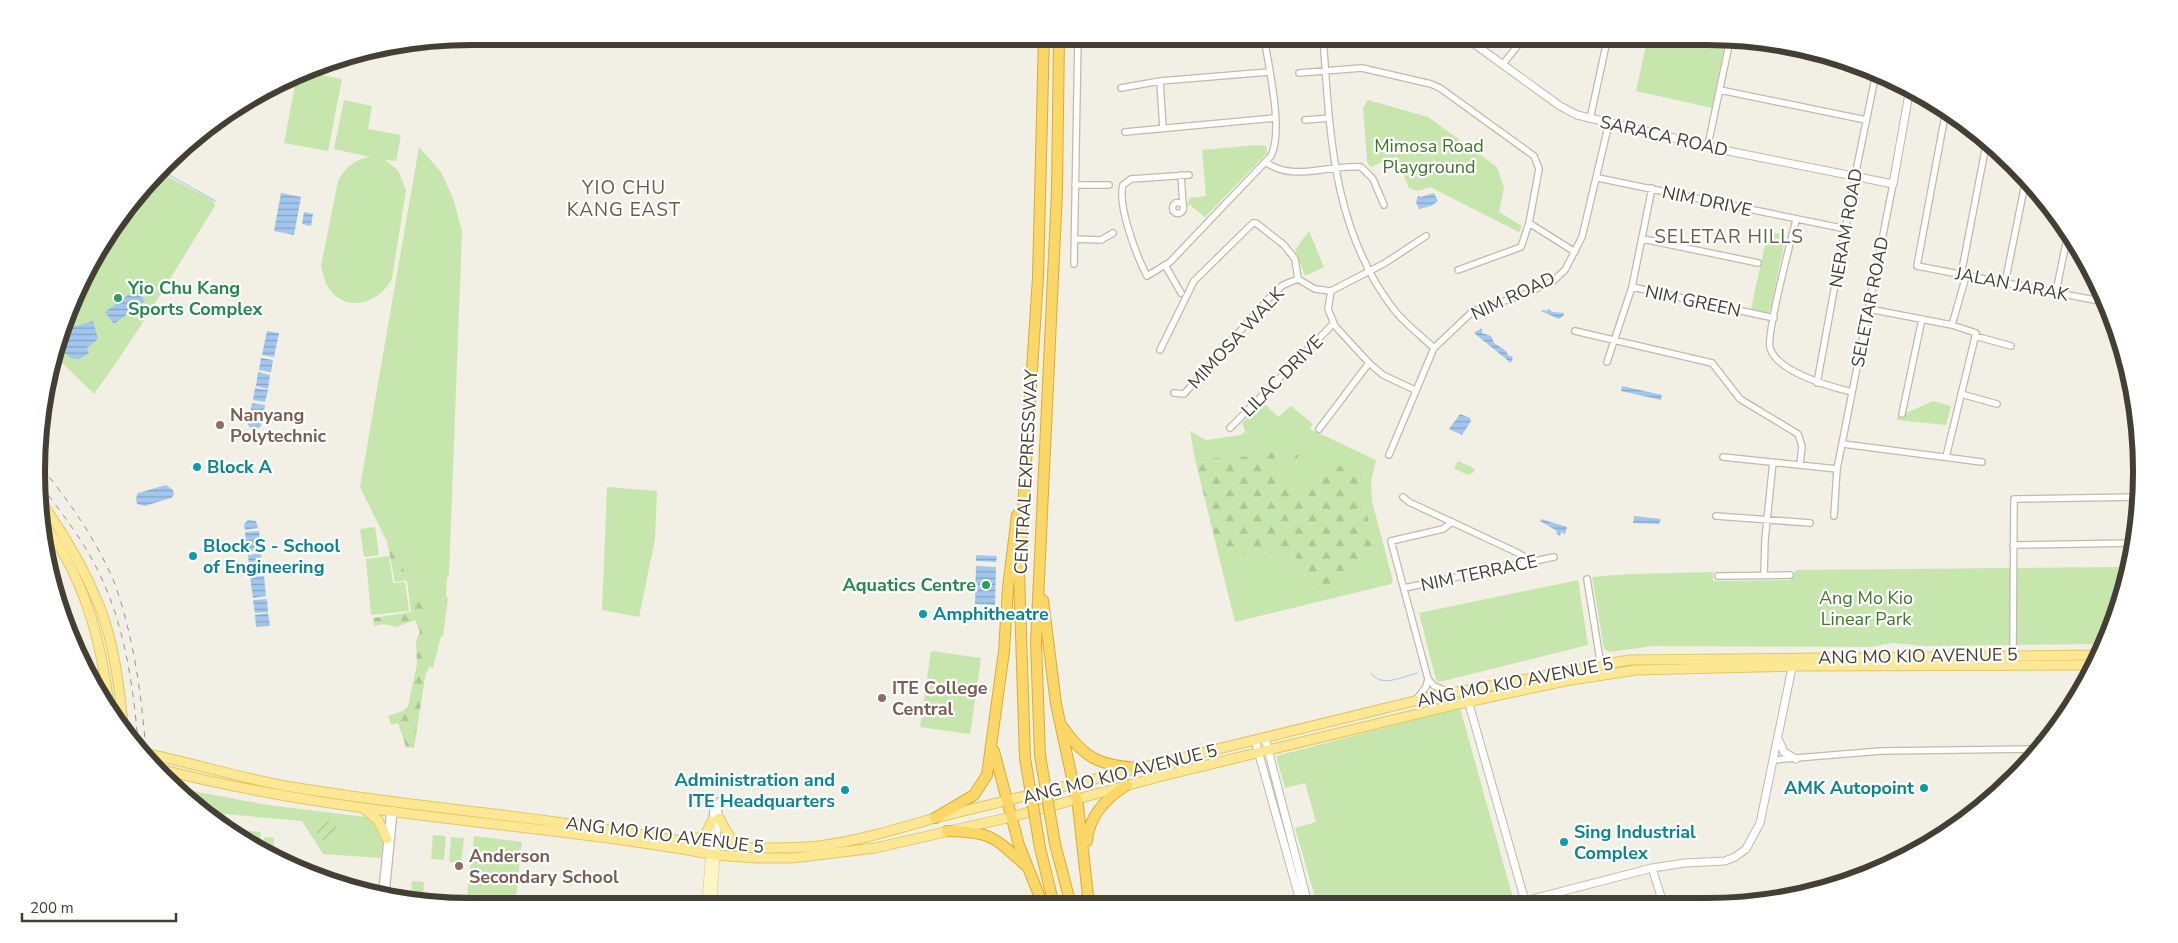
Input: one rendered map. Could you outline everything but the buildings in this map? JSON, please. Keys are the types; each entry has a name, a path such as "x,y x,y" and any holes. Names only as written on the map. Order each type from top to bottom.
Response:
{"highway":[{"name":"CENTRAL EXPRESSWAY","path":"1044,45 1038,277 1019,571 1025,758 1040,848 1052,898"},
{"name":"CENTRAL EXPRESSWAY","path":"1059,45 1056,191 1036,643 1040,755 1055,844 1069,898"},
{"path":"935,818 974,795 985,781 992,746 1013,542 1023,487"},
{"path":"1039,567 1042,576 1052,680 1076,799 1088,898"},
{"path":"1060,721 1071,740 1088,756 1107,765 1140,768"},
{"path":"992,746 1026,866 1040,898"},
{"path":"1085,859 1088,828 1094,815 1112,795 1127,785"},
{"path":"947,831 980,832 1004,846 1026,866"}],"main road":[{"path":"47,512 74,552 100,606 110,643 121,714"},
{"path":"50,532 73,569 87,603 97,636 107,692"},
{"name":"ANG MO KIO AVENUE 5","path":"169,772 250,790 360,807 712,854 757,858 812,856 875,848 1012,817 1127,785 1468,701 1566,681 1636,670 1690,670 1793,662 1965,656 2091,655"},
{"path":"1965,656 1972,666"},
{"name":"ANG MO KIO AVENUE 5","path":"153,755 250,779 320,791 714,844 792,848 842,842 1450,693 1636,660 1972,666 2086,665"},
{"path":"360,807 378,820 387,839"},
{"path":"691,841 705,835 716,819 730,839 740,846"},
{"path":"552,832 556,828 554,822"},
{"path":"707,898 714,844"},
{"path":"712,854 712,898"}],"street":[{"path":"1074,264 1078,45"},
{"path":"1189,175 1132,179 1126,182 1122,188 1122,198 1134,250 1147,276 1165,265 1267,163 1275,147 1275,118 1265,45"},
{"path":"1324,45 1334,168 1353,238 1370,272 1396,312 1434,348"},
{"name":"SARACA ROAD","path":"1476,45 1560,106 1577,115 1893,184"},
{"path":"1502,64 1518,45"},
{"path":"1590,119 1606,45"},
{"path":"1708,145 1729,46"},
{"path":"1299,73 1369,68 1440,88 1534,156 1539,169 1529,223 1520,248 1458,270"},
{"path":"1121,88 1160,81 1269,72"},
{"name":"NERAM ROAD","path":"1817,383 1875,79"},
{"path":"1160,81 1163,128"},
{"path":"1720,90 1866,120"},
{"name":"SELETAR ROAD","path":"1834,516 1837,469 1909,96"},
{"path":"1125,132 1275,118"},
{"path":"1305,120 1329,118"},
{"name":"JALAN JARAK","path":"1944,118 1917,264 1919,268 2097,300"},
{"name":"NIM ROAD","path":"1389,455 1434,348 1473,311 1523,295 1553,281 1565,270 1582,237 1598,178 1609,123"},
{"path":"1952,325 1985,149"},
{"path":"1267,163 1288,172 1356,167 1365,170 1373,178 1384,206"},
{"path":"1181,175 1183,205"},
{"name":"NIM DRIVE","path":"1598,178 1846,229"},
{"path":"1076,185 1109,185"},
{"path":"2005,283 2024,187"},
{"name":"NIM GREEN","path":"1652,188 1632,287 1774,318"},
{"path":"1796,220 1774,318 1770,343 1773,354 1784,364 1817,383 1852,392"},
{"name":"MIMOSA WALK","path":"1160,350 1194,281 1252,223 1256,223 1284,245 1295,259 1298,279"},
{"path":"1529,223 1575,252"},
{"path":"1074,239 1101,240 1113,233"},
{"path":"1416,390 1386,378 1369,363 1334,324 1328,309 1331,291 1370,272 1426,236"},
{"path":"1643,239 1758,263"},
{"path":"2056,292 2066,243"},
{"path":"1165,265 1180,293"},
{"name":"MIMOSA WALK","path":"1298,279 1315,289 1331,291"},
{"name":"MIMOSA WALK","path":"1174,393 1184,394 1272,295 1284,285 1298,279"},
{"path":"1607,362 1632,287"},
{"path":"1869,309 1974,331 1975,336 1946,457"},
{"path":"1902,414 1922,320"},
{"name":"LILAC DRIVE","path":"1230,428 1334,324"},
{"path":"1575,331 1712,363 1740,399 1798,434 1802,446 1800,465"},
{"path":"1975,336 2011,346"},
{"path":"1319,429 1369,363"},
{"path":"1961,394 1997,404"},
{"path":"1843,444 1982,462"},
{"path":"1723,456 1837,469"},
{"path":"1764,575 1773,462"},
{"path":"1403,496 1409,502 1518,552 1522,556 1524,564"},
{"path":"2013,655 2014,499 2132,497"},
{"path":"1716,516 1810,522"},
{"path":"1450,693 1434,686 1428,679 1391,541 1443,529 1452,522"},
{"path":"2013,545 2127,543"},
{"name":"NIM TERRACE","path":"1404,588 1554,557"},
{"path":"1718,576 1790,575"},
{"path":"1587,579 1601,666"},
{"path":"1537,898 1652,868 1684,863 1725,861 1746,849 1760,823 1793,662"},
{"path":"1415,701 1426,687 1428,679"},
{"path":"1465,690 1524,898"},
{"path":"1277,735 1280,748"},
{"path":"1265,738 1306,898"},
{"path":"1778,739 1784,752 1796,759"},
{"path":"1255,740 1299,898"},
{"path":"1773,760 1881,751 2030,749"},
{"path":"1246,756 1262,768"},
{"path":"386,890 393,801"},
{"path":"382,889 392,811"},
{"path":"714,844 716,819"},
{"path":"1652,868 1661,898"}],"green space":[{"path":"1646,45 1725,46 1712,108 1636,91"},
{"path":"316,74 342,79 328,151 284,143 295,83"},
{"path":"344,100 372,106 368,129 401,135 396,161 385,160 398,170 406,190 392,278 381,293 364,302 356,303 338,298 331,291 323,276 321,266 338,181 351,165 359,160 370,157 334,149"},
{"name":"Mimosa Road Playground","path":"1368,100 1428,117 1497,167 1504,188 1499,212 1522,226 1519,232 1430,187 1418,191 1409,188 1396,157 1370,167 1367,161 1363,108"},
{"path":"1257,145 1266,146 1267,153 1205,217 1190,205 1186,206 1190,198 1206,196 1202,150"},
{"path":"419,147 441,172 454,201 462,232 449,575 447,578 446,596 448,598 443,636 441,636 433,668 429,667 420,687 426,620 360,487"},
{"path":"165,175 213,200 215,206 141,325 94,394 60,361 68,334 77,308 102,258 133,212"},
{"path":"1309,231 1324,267 1305,276 1295,250"},
{"path":"1768,231 1786,235 1770,311 1767,313 1751,309"},
{"path":"1933,401 1951,406 1946,425 1897,420 1897,417"},
{"path":"1263,402 1278,417 1291,406 1313,424 1310,429 1376,460 1371,483 1372,501 1393,581 1391,584 1235,622 1218,553 1292,553 1314,590 1334,592 1328,570 1374,542 1363,499 1366,473 1327,476 1296,492 1278,475 1283,464 1294,468 1299,456 1282,450 1259,456 1195,459 1190,431 1206,440 1241,435 1245,431 1242,423"},
{"path":"1282,450 1299,455 1294,468 1283,464 1278,475 1296,492 1326,476 1333,464 1366,473 1363,499 1374,542 1348,572 1329,570 1335,592 1314,590 1292,553 1218,553 1195,459 1256,456"},
{"path":"1458,461 1475,469 1473,473 1467,475 1454,468"},
{"path":"607,487 657,491 655,539 639,617 602,610"},
{"path":"375,527 379,555 364,557 360,529"},
{"path":"387,541 425,607 429,652 414,748 406,747 398,723 391,725 388,716 403,711 408,706 417,664 416,642 420,631 415,620 396,627 383,624 374,626 373,618 411,612 407,580 395,582"},
{"path":"389,556 393,583 405,582 409,611 371,615 366,559"},
{"name":"Ang Mo Kio Linear Park","path":"2122,567 2110,609 2097,644 1925,646 1893,643 1870,647 1653,646 1610,652 1604,649 1592,577 1713,572 1713,581 1790,580 1796,570"},
{"path":"1578,580 1588,645 1439,682 1436,680 1419,613"},
{"path":"931,651 981,658 970,734 920,727"},
{"path":"1460,708 1513,898 1315,898 1295,828 1316,822 1305,783 1285,788 1276,756"},
{"path":"188,790 268,805 374,818 383,839 381,858 323,854 302,821 217,813"},
{"path":"334,822 337,830 336,836 329,843 324,842 313,828 319,823"},
{"path":"242,830 261,832 260,842"},
{"path":"433,835 446,836 444,860 431,859"},
{"path":"474,836 522,842 516,898 467,898"},
{"path":"264,837 274,838 273,849 264,844"},
{"path":"451,837 464,838 461,863 449,862"},
{"path":"412,881 424,882 423,895 410,893"}],"water":[{"path":"281,193 301,197 294,235 274,231"},
{"path":"1434,193 1438,201 1431,206 1419,209 1416,202 1418,196 1421,197"},
{"path":"304,212 313,214 311,226 302,224"},
{"path":"136,289 145,301 114,324 105,312"},
{"path":"1548,309 1553,312 1564,313 1564,315 1559,319 1541,311 1547,311"},
{"path":"93,321 98,339 87,348 89,353 79,359 71,358 65,353 66,342 70,328"},
{"path":"1482,328 1482,333 1491,336 1494,343 1513,357 1511,363 1474,333"},
{"path":"267,331 279,333 274,357 262,355"},
{"path":"261,358 273,360 271,372 259,370"},
{"path":"258,372 270,375 268,389 256,386"},
{"path":"1622,386 1662,395 1661,400 1621,391"},
{"path":"255,388 268,390 265,402 253,400"},
{"path":"252,403 265,405 261,426 255,428 248,425"},
{"path":"1460,414 1470,418 1471,421 1462,435 1449,429"},
{"path":"166,485 173,490 174,495 171,498 145,506 137,504 136,498 138,493"},
{"path":"1634,516 1661,519 1659,524 1633,523"},
{"path":"1541,519 1567,527 1565,534 1561,532 1560,536 1556,533 1557,531 1540,521"},
{"path":"248,520 256,521 258,528 245,530 244,524"},
{"path":"259,531 261,550 247,552 245,532"},
{"path":"261,553 264,573 250,575 248,555"},
{"path":"976,555 997,556 996,562 976,561"},
{"name":"Aquatics Centre","path":"976,566 996,567 995,605 975,604"},
{"path":"264,576 266,596 253,598 250,577"},
{"path":"267,599 268,612 255,613 253,600"},
{"path":"268,613 270,626 256,627 255,615"}],"waterway":[{"path":"167,174 216,201"},
{"path":"1371,673 1380,680 1386,681 1417,673"}],"railway":[{"path":"45,472 62,493 89,534 115,584 135,660 145,746"},
{"path":"46,492 81,540 109,595 122,636 130,678 137,736"}],"place":[{"name":"Yio Chu Kang Sports Complex","path":"118,298"},
{"name":"Nanyang Polytechnic","path":"220,425"},
{"name":"Block A","path":"197,467"},
{"name":"Block S - School of Engineering","path":"193,556"},
{"name":"Aquatics Centre","path":"986,585"},
{"name":"Amphitheatre","path":"923,614"},
{"name":"ITE College Central","path":"882,698"},
{"name":"AMK Autopoint","path":"1924,788"},
{"name":"Administration and ITE Headquarters","path":"845,790"},
{"name":"Sing Industrial Complex","path":"1564,842"},
{"name":"Anderson Secondary School","path":"459,866"}],"district":[{"name":"YIO CHU KANG EAST","path":"624,199"},
{"name":"SELETAR HILLS","path":"1729,237"}]}
